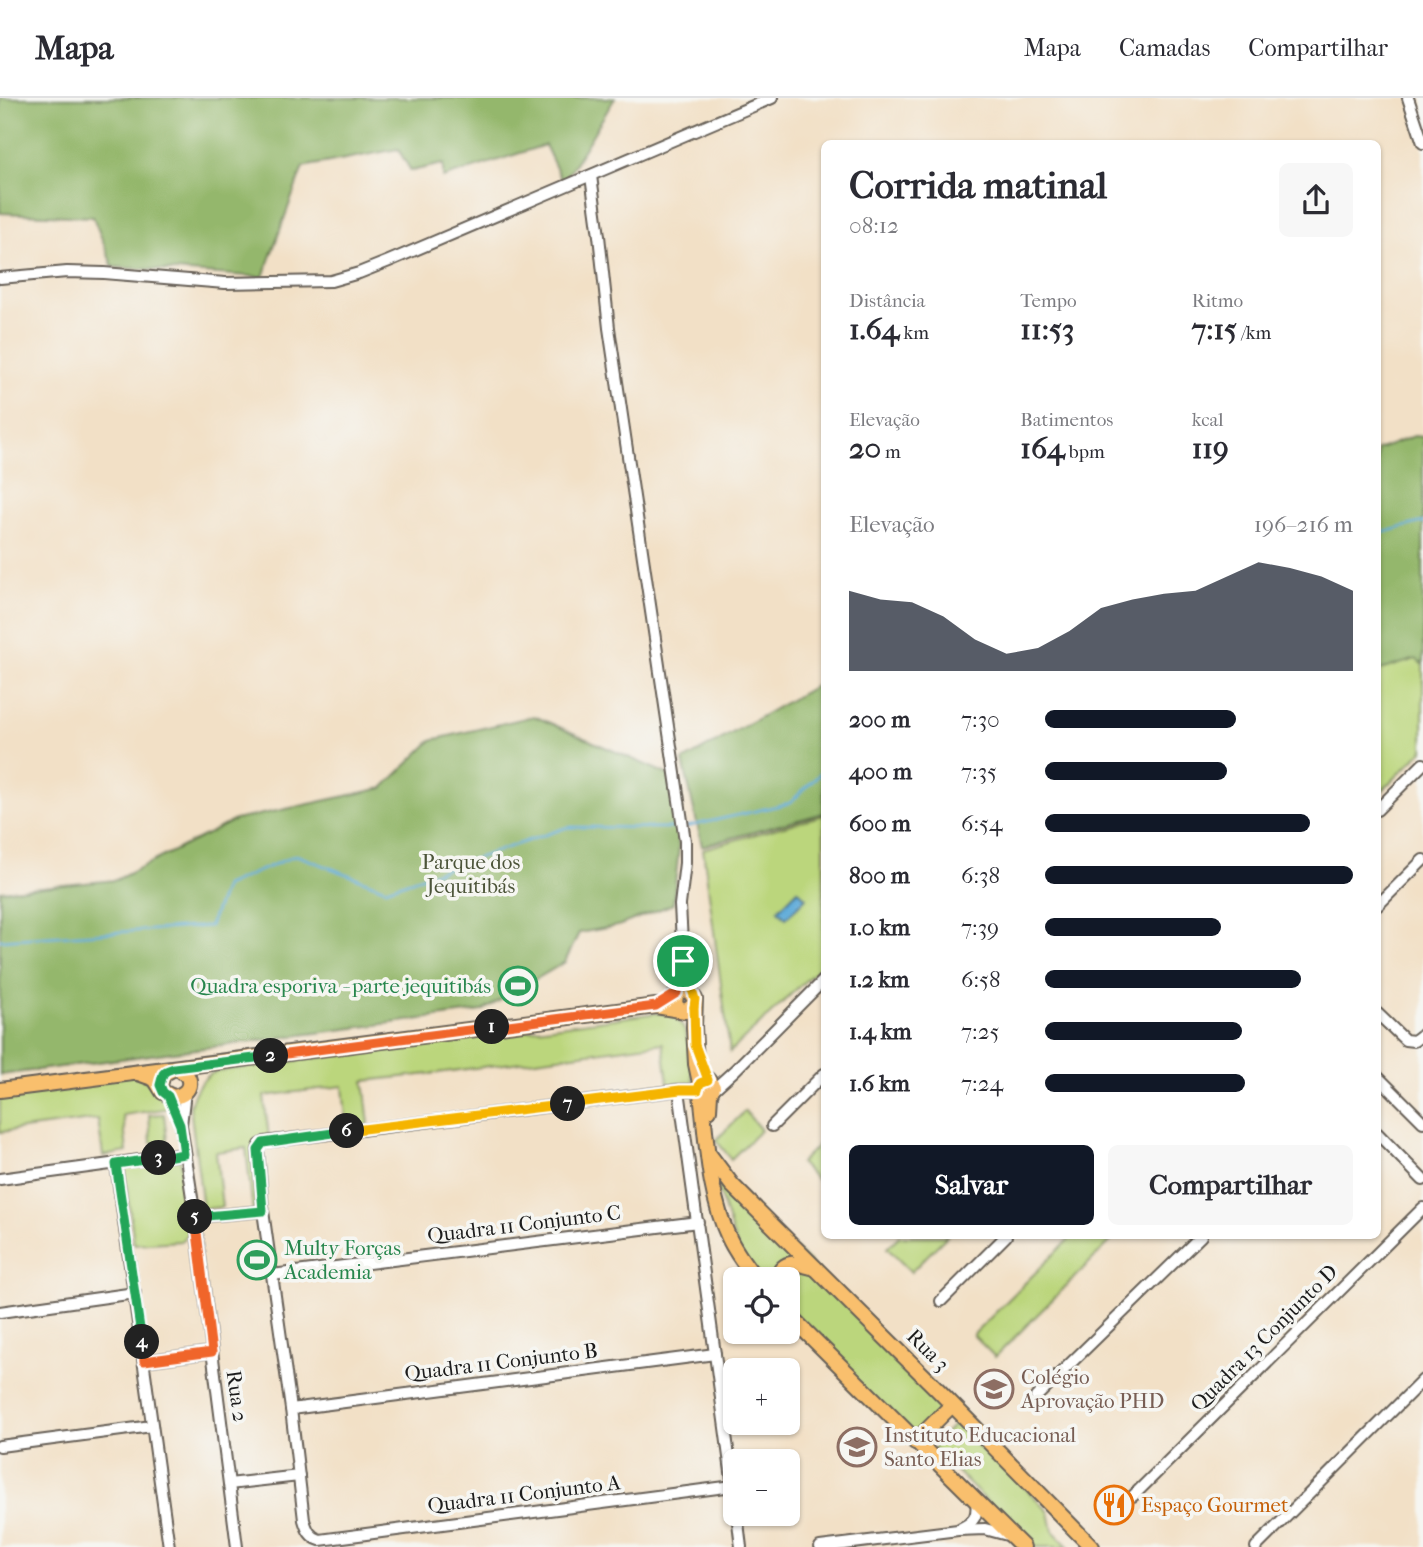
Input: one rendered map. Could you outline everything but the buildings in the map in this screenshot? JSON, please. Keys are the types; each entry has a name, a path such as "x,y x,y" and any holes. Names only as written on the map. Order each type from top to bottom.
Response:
{"main road":[{"path":"0,1090 656,1006 684,999 694,1027 695,1045 706,1087 706,1132 715,1194 729,1238 747,1267"},
{"path":"136,1072 155,1079 164,1091 177,1097 212,1063"},
{"path":"164,1091 163,1074 174,1068 186,1073 187,1087"},
{"name":"Rua 3","path":"708,1153 732,1185 1092,1547"},
{"path":"715,1194 720,1187 732,1185"},
{"path":"785,1267 797,1264 816,1269"},
{"path":"800,1326 1023,1547"},
{"path":"915,1442 952,1405"}],"street":[{"path":"0,278 66,272 225,283 331,281 389,261 772,98"},
{"path":"1408,98 1423,143"},
{"path":"591,176 612,356 685,841 680,905 683,961 677,981 684,999"},
{"path":"1381,806 1423,764"},
{"path":"1381,901 1423,860"},
{"path":"229,1484 299,1476 263,1211 258,1150 260,1144 706,1087 735,1070 821,983"},
{"path":"1381,1017 1405,1040 1414,1041 1423,1034"},
{"path":"772,1126 821,1077"},
{"path":"1381,1080 1423,1122"},
{"name":"Rua 2","path":"180,1125 187,1087"},
{"path":"680,1090 728,1449"},
{"name":"Rua 2","path":"164,1091 180,1125 195,1217 237,1547"},
{"path":"1381,1137 1423,1180"},
{"path":"0,1179 184,1154"},
{"path":"116,1164 169,1547"},
{"name":"Quadra 13 Conjunto D","path":"1133,1496 1423,1208"},
{"path":"195,1217 263,1211"},
{"name":"Quadra 11 Conjunto C","path":"272,1275 698,1222"},
{"path":"941,1301 1003,1239"},
{"path":"1037,1397 1198,1239"},
{"path":"0,1312 135,1293"},
{"path":"144,1361 212,1352"},
{"name":"Quadra 11 Conjunto B","path":"291,1409 715,1354"},
{"path":"1256,1547 1423,1380"},
{"path":"0,1446 152,1426"},
{"name":"Quadra 11 Conjunto A","path":"299,1476 307,1530 320,1540 723,1487"},
{"path":"958,1530 974,1520 977,1513 975,1498"},
{"path":"738,1526 741,1547"},
{"path":"820,1547 865,1544 958,1530 985,1529 1012,1536"}],"green space":[{"path":"0,98 615,98 563,183 545,145 443,178 443,164 411,171 398,149 303,167 263,277 113,267 93,217 0,213"},
{"path":"1414,436 1423,437 1423,665 1416,659 1381,670 1381,448"},
{"path":"1381,636 1423,645 1423,750 1381,792"},
{"path":"821,683 821,814 702,846 683,761"},
{"name":"Parque dos Jequitibás","path":"534,716 669,775 679,848 673,904 618,926 579,933 565,962 482,1011 0,1075 0,891 116,880 235,820 383,788 432,740"},
{"path":"821,816 821,966 730,1052 703,849"},
{"path":"658,1013 674,1017 684,1029 693,1082 668,1084 663,1043 364,1081 369,1124 347,1131 343,1086 264,1096 269,1138 263,1143 263,1211 253,1212 246,1148 216,1152 222,1207 203,1209 190,1106 199,1085 217,1071"},
{"path":"136,1074 166,1096 171,1108 123,1115 127,1152 103,1156 98,1119 0,1132 0,1093"},
{"path":"745,1111 761,1130 731,1159 716,1140"},
{"path":"164,1114 167,1141 151,1143 149,1115"},
{"path":"821,1142 821,1184 800,1163"},
{"path":"180,1157 191,1231 181,1241 134,1244 124,1166"},
{"path":"732,1185 952,1405 915,1442 800,1326 800,1267 747,1267 741,1259 718,1189"},
{"path":"896,1239 944,1239 911,1272 887,1248"},
{"path":"1069,1239 1113,1239 995,1357 973,1335"},
{"path":"959,1420 972,1434 969,1439 978,1447 982,1444 1049,1512 1053,1531 1069,1547 1033,1547 934,1449 934,1444"}],"water":[{"path":"798,890 806,898 786,918 778,910"}],"waterway":[{"path":"1381,533 1423,522"},
{"path":"686,827 790,803 821,773"},
{"path":"0,940 210,926 225,886 296,855 386,889 568,827 680,828"}],"place":[{"name":"Quadra esporiva - parte jequitibás","path":"518,986"},
{"name":"Multy Forças Academia","path":"257,1260"},
{"name":"Colégio Aprovação PHD","path":"994,1389"},
{"name":"Instituto Educacional Santo Elias","path":"857,1447"},
{"name":"Espaço Gourmet","path":"1114,1505"}],"route":[{"path":"683,961 695,999 695,1045 708,1080 700,1083 698,1090 680,1090 260,1144 258,1150 263,1211 195,1217 212,1352 144,1361 116,1164 184,1154 180,1125 168,1096 160,1085 161,1077 166,1071 656,1006 677,993 676,986 683,961"}]}
